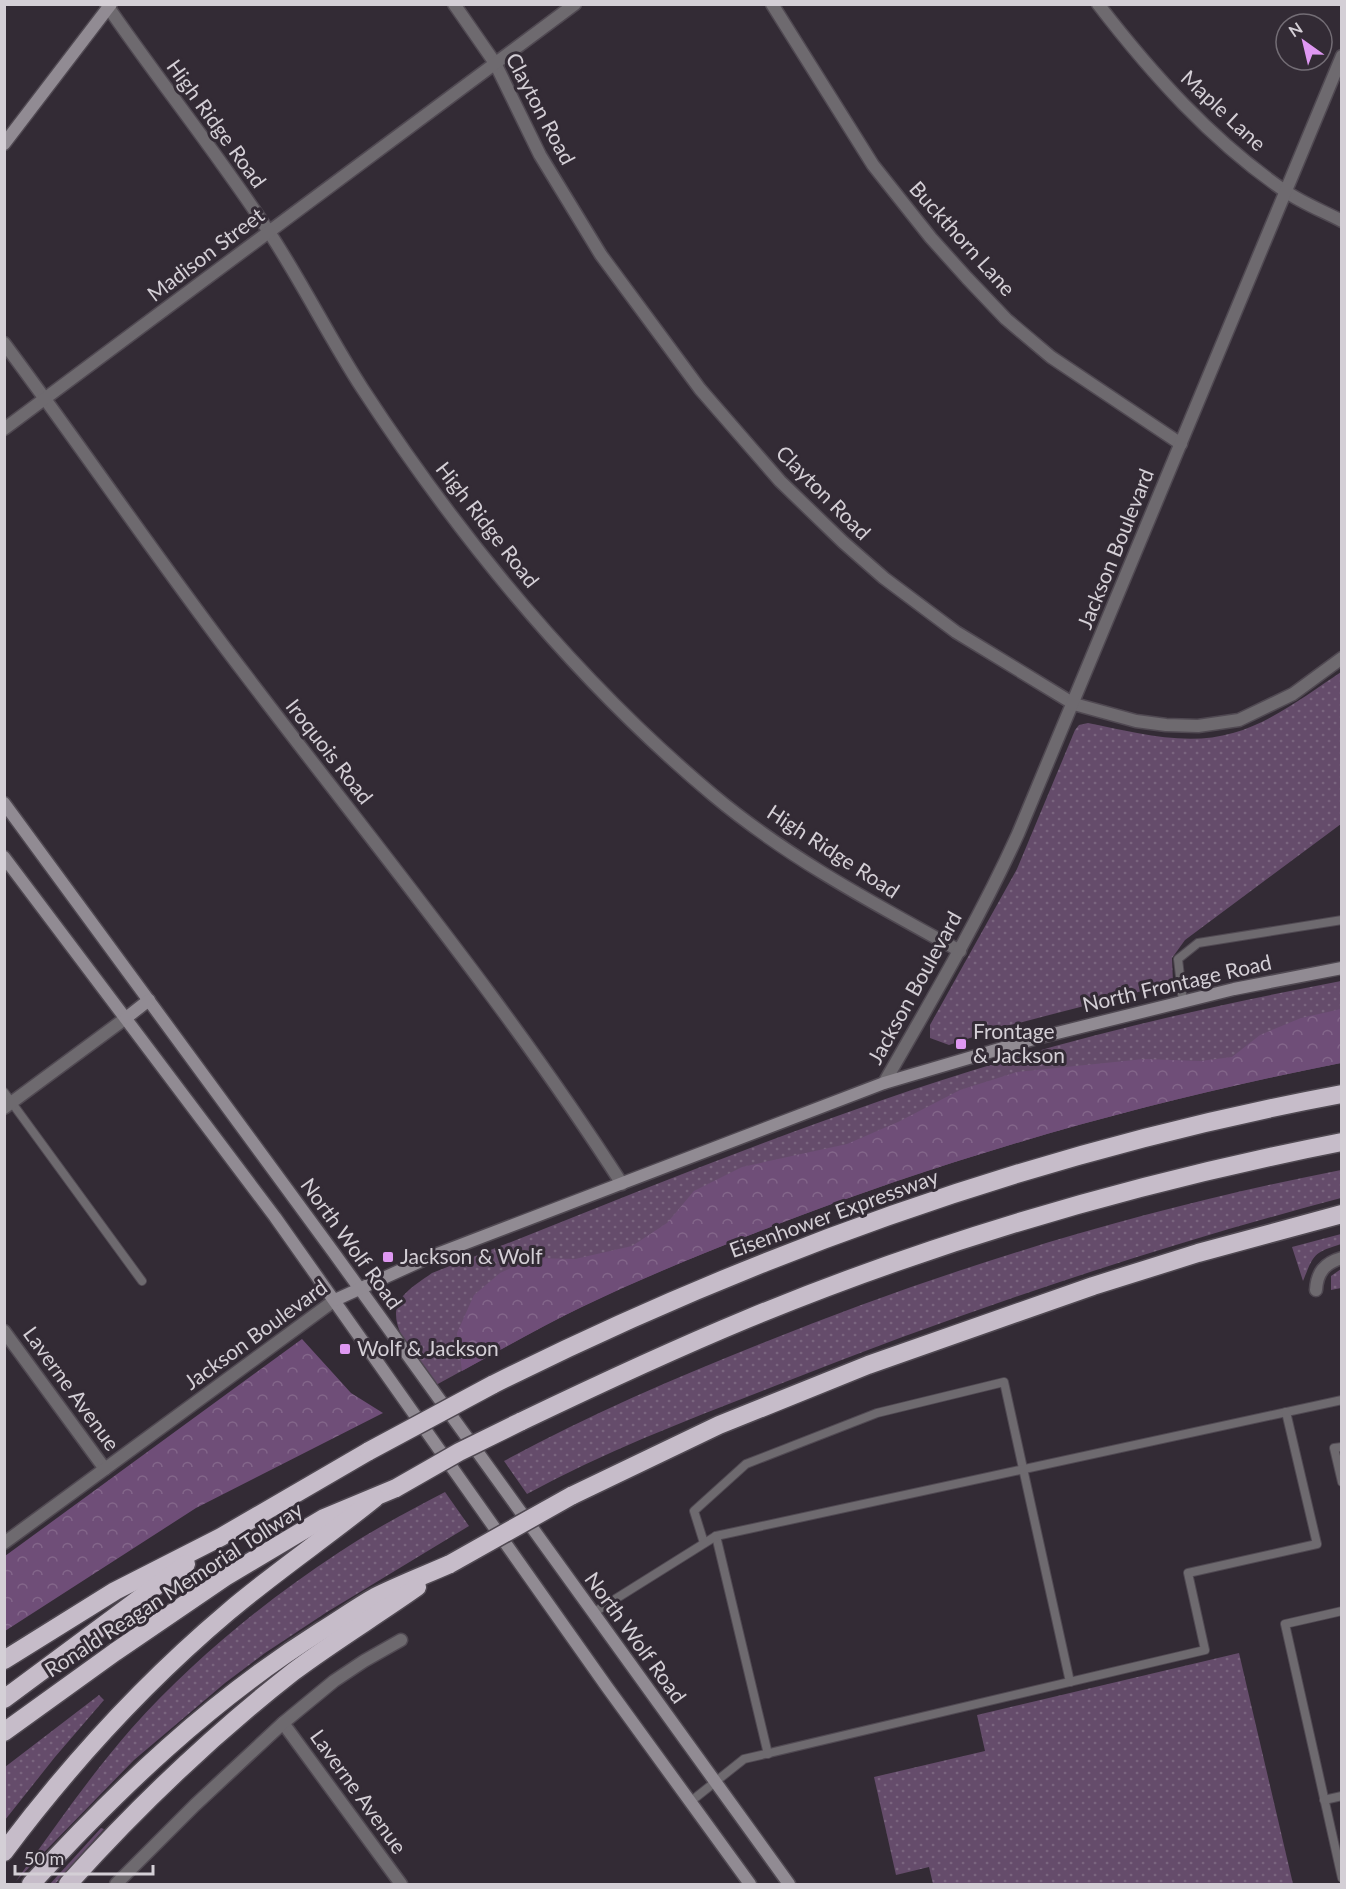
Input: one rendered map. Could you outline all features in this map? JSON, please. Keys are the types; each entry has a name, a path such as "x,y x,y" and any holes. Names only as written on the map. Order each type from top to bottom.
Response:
{"highway":[{"name":"Eisenhower Expressway","path":"221,1537 369,1451 492,1385 578,1342 691,1292 887,1216 998,1180 1112,1147 1341,1094"},
{"path":"4,1852 44,1800 110,1724 174,1660 228,1612 375,1498 459,1452 645,1363 728,1327 865,1273 958,1242 1109,1197 1198,1173 1341,1142"},
{"path":"31,1884 134,1777 236,1690 290,1651 375,1598 450,1564 571,1496 719,1425 878,1361 1093,1286 1198,1253 1341,1214"},
{"name":"Ronald Reagan Memorial Tollway","path":"4,1732 225,1577 324,1518 375,1498"},
{"path":"4,1660 116,1591 221,1537"},
{"name":"Ronald Reagan Memorial Tollway","path":"4,1699 221,1537"},
{"path":"68,1884 140,1807 228,1725 295,1671 450,1564"}],"main road":[{"path":"4,144 108,6"},
{"name":"North Wolf Road","path":"4,803 789,1884"},
{"path":"4,857 335,1300 364,1344 750,1884"},
{"name":"North Frontage Road","path":"884,1083 1037,1038 1183,1002 1341,968"},
{"path":"126,1018 148,1000"},
{"name":"Jackson Boulevard","path":"335,1300 432,1256 884,1083"}],"street":[{"name":"Clayton Road","path":"454,4 495,63 540,155 601,255 700,389 780,481 851,549 884,578 956,632 1074,704 1136,721 1166,725 1198,726 1239,720 1293,694 1341,658"},
{"name":"Madison Street","path":"4,429 575,4"},
{"name":"Buckthorn Lane","path":"772,4 873,165 931,238 967,278 1006,319 1051,357 1181,444"},
{"name":"Maple Lane","path":"1098,4 1148,66 1198,119 1238,155 1286,192 1341,221"},
{"name":"High Ridge Road","path":"108,6 269,232 361,387 440,500 476,548 524,605 612,701 715,796 785,848 848,889 960,951"},
{"name":"Jackson Boulevard","path":"884,1083 960,951 1014,844 1341,56"},
{"name":"Iroquois Road","path":"4,343 243,672 516,1029 570,1104 622,1184"},
{"path":"8,1106 126,1018"},
{"path":"1316,1290 1320,1271 1326,1265 1341,1258"},
{"name":"Jackson Boulevard","path":"4,1543 335,1300"},
{"name":"Laverne Avenue","path":"4,1331 105,1469"},
{"path":"116,1884 195,1805 284,1723 334,1681 401,1640"},
{"name":"Laverne Avenue","path":"284,1723 401,1884"}],"lane":[{"path":"1183,1002 1178,959 1198,943 1341,920"},
{"path":"4,1092 8,1106 142,1281"},
{"path":"704,1543 694,1511 746,1464 877,1413 1004,1383 1070,1682"},
{"path":"593,1613 716,1536 1341,1400"},
{"path":"690,1802 744,1759 1205,1650 1188,1573 1317,1544 1286,1412"},
{"path":"1341,1447 1334,1448 1341,1482"},
{"path":"716,1536 768,1754"},
{"path":"1341,1611 1284,1624 1341,1878"},
{"path":"1324,1800 1341,1797"}],"shaded area":[{"path":"1341,672 1341,824 1185,940 1172,958 1173,983 1003,1027 949,1045 930,1038 930,1025 1017,869 1079,725 1088,723 1160,737 1197,739 1215,737 1262,722"},
{"path":"1341,981 1341,1063 1196,1095 1054,1132 843,1200 700,1255 604,1296 436,1385 412,1354 399,1330 396,1318 397,1306 403,1296 432,1273 785,1135 928,1085 1084,1038 1255,998"},
{"path":"1341,1170 1341,1198 1130,1259 991,1305 853,1355 654,1434 590,1462 527,1494 504,1461 598,1413 662,1385 760,1344 902,1290 1119,1222"},
{"path":"1341,1234 1341,1244 1316,1256 1303,1281 1292,1247"},
{"path":"1341,1269 1341,1288 1331,1290 1331,1276"},
{"path":"445,1492 469,1526 327,1612 225,1683 134,1760 16,1881 131,1729 203,1657 255,1613 310,1572 364,1536"},
{"path":"1239,1653 1293,1884 933,1884 929,1867 896,1875 874,1777 985,1751 977,1715"},
{"path":"99,1695 104,1700 5,1820 5,1767"},
{"path":"101,1828 104,1829 55,1884 50,1884"}],"green space":[{"path":"1341,1009 1341,1063 1196,1095 1054,1132 843,1200 629,1285 552,1322 462,1371 457,1333 474,1295 500,1273 533,1258 575,1259 632,1246 667,1223 694,1191 742,1167 847,1144 898,1122 960,1090 1017,1072 1144,1059 1200,1061 1232,1057 1260,1035 1301,1018"},
{"path":"302,1339 351,1393 383,1413 196,1508 5,1631 5,1556"}],"place":[{"name":"Frontage & Jackson","path":"961,1044"},
{"name":"Jackson & Wolf","path":"388,1257"},
{"name":"Wolf & Jackson","path":"345,1349"}]}
